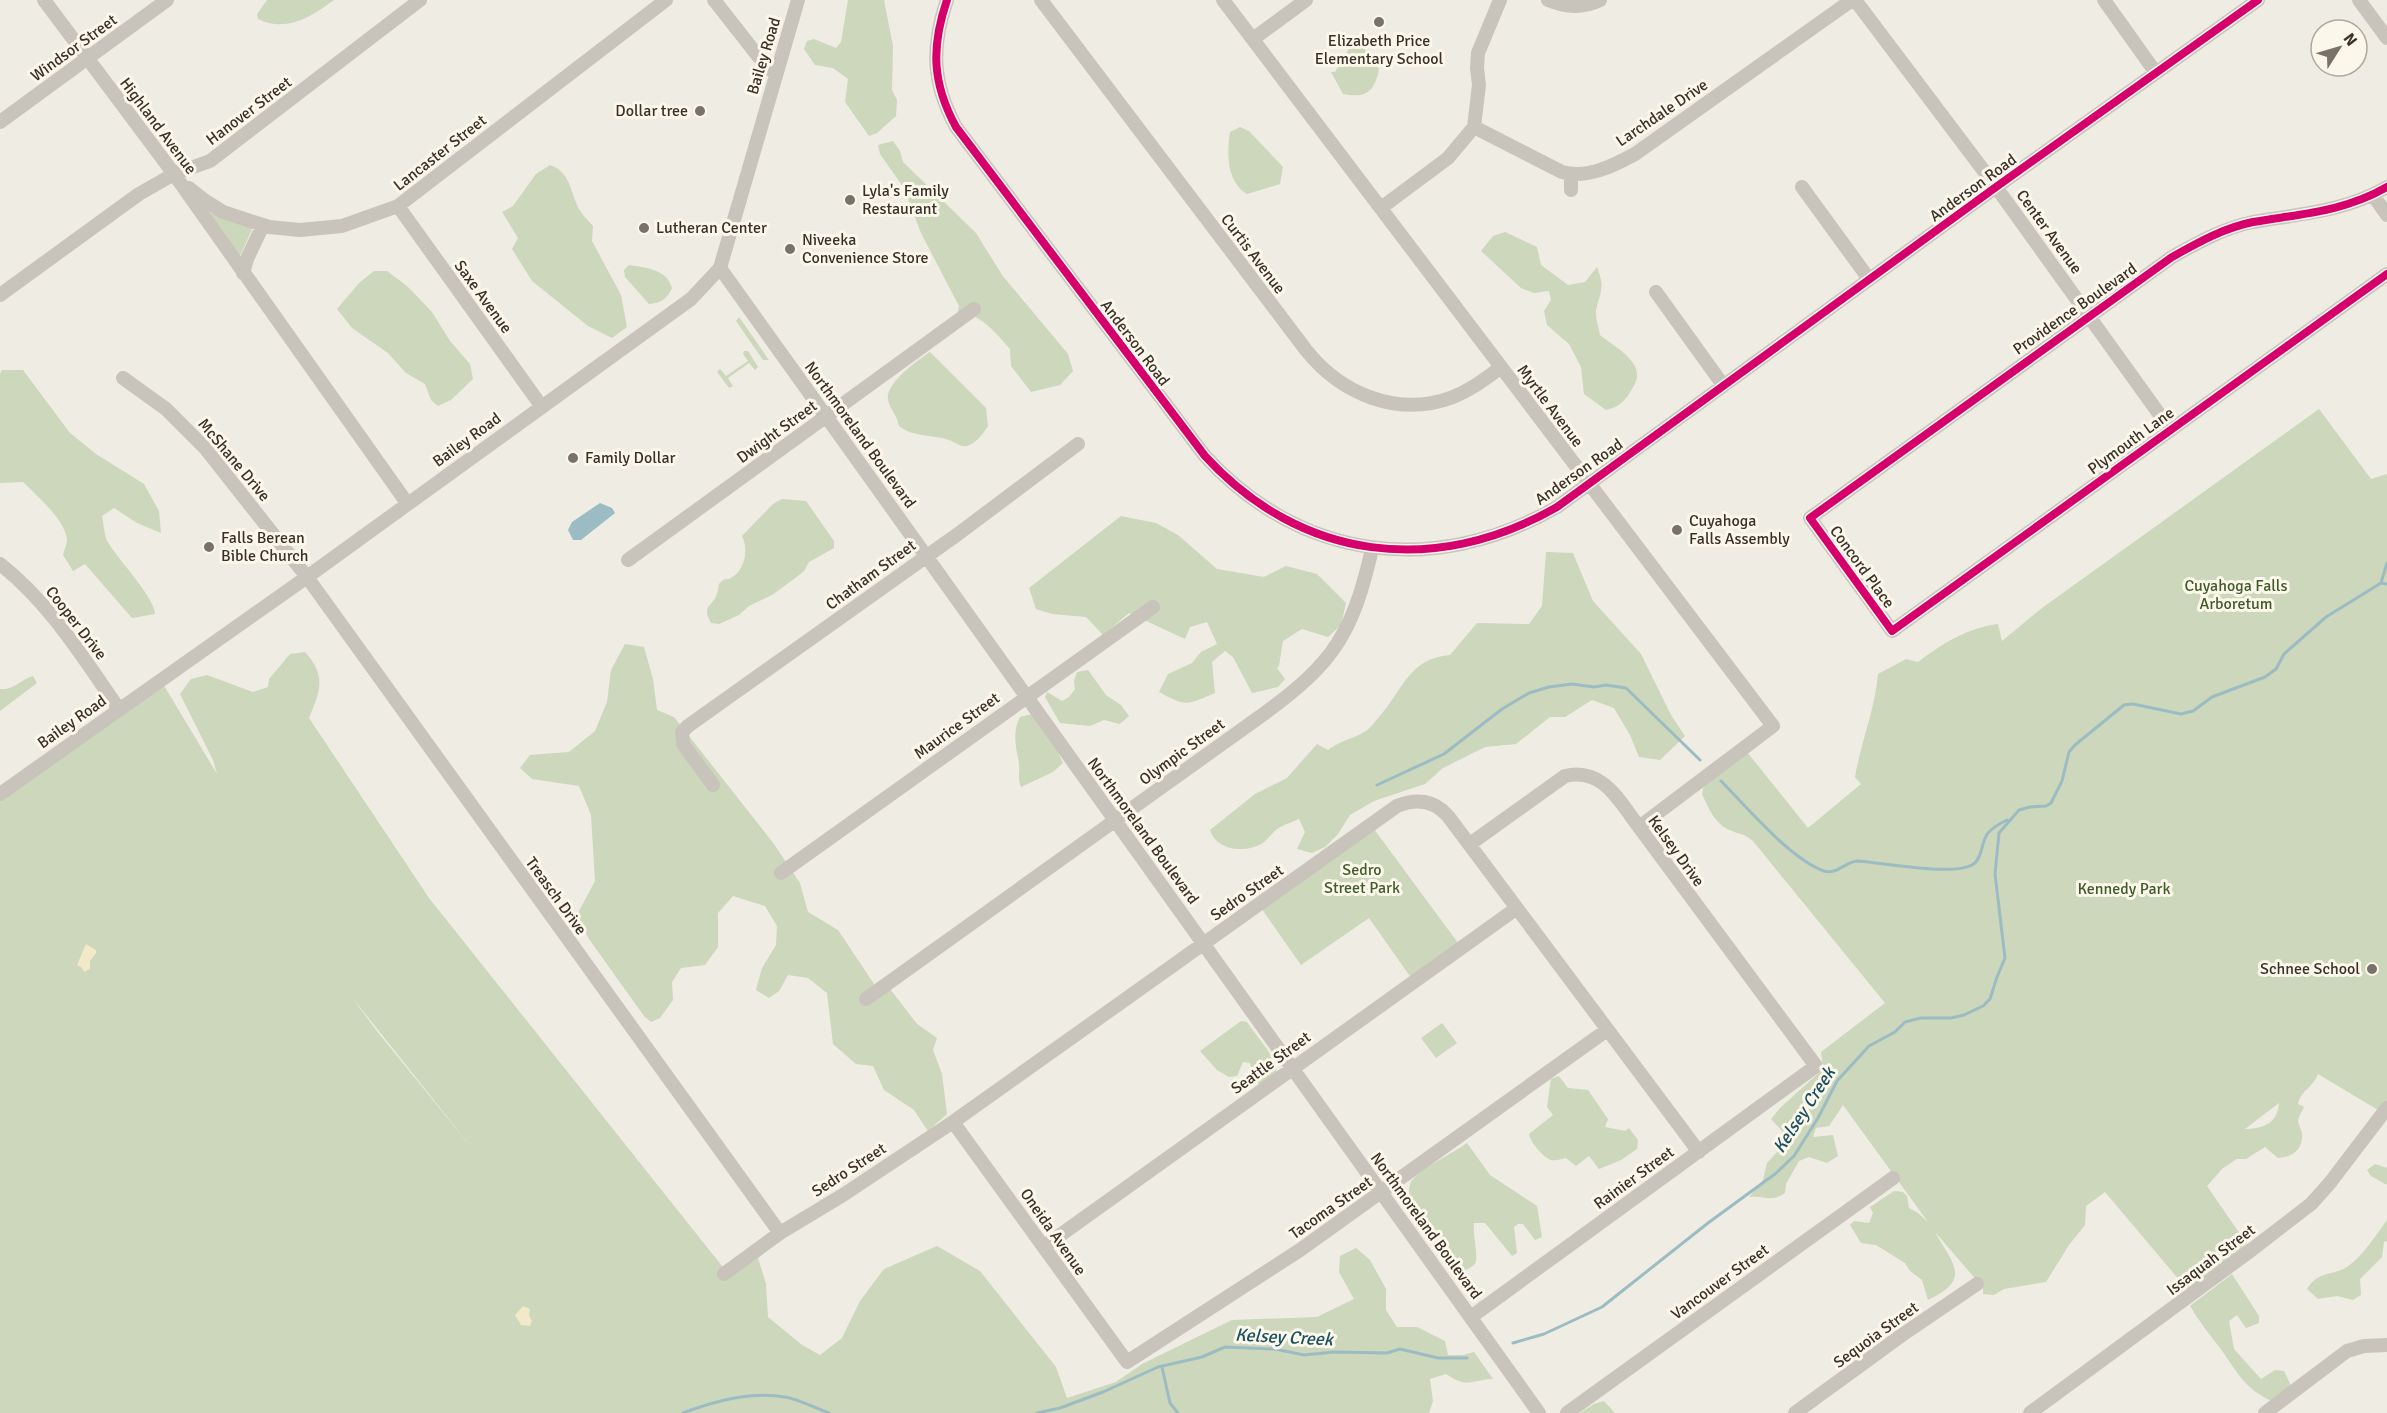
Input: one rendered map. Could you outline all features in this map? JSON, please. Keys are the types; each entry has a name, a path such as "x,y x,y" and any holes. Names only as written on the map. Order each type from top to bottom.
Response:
{"street":[{"name":"Highland Avenue","path":"44,0 174,174 407,503"},
{"name":"Windsor Street","path":"0,122 167,0"},
{"name":"Hanover Street","path":"0,295 139,194 174,174 210,161 420,0"},
{"name":"Lancaster Street","path":"174,174 204,200 223,212 263,225 300,230 337,227 398,206 666,0"},
{"path":"714,0 775,74"},
{"name":"Bailey Road","path":"0,794 678,310 720,268 798,0"},
{"name":"Anderson Road","path":"947,0 937,36 936,68 944,104 956,127 1189,436 1229,480 1272,512 1306,529 1372,549 1440,548 1486,539 1535,519 1589,484 1723,384 2258,0"},
{"name":"Curtis Avenue","path":"1041,0 1305,349 1329,375 1343,386 1370,398 1391,403 1419,404 1455,396 1471,389 1500,368"},
{"name":"Myrtle Avenue","path":"1223,0 1773,726 1639,826"},
{"path":"1253,39 1306,0"},
{"path":"1381,207 1448,158 1474,127 1479,85 1478,53 1500,0"},
{"path":"1548,0 1560,5 1580,7 1600,0"},
{"name":"Larchdale Drive","path":"1571,174 1588,173 1635,154 1853,0"},
{"name":"Center Avenue","path":"1853,0 1996,187 2170,429"},
{"path":"2104,0 2156,73"},
{"path":"2359,0 2387,38"},
{"path":"1474,127 1562,172 1571,174 1571,190"},
{"path":"1802,187 1869,279"},
{"name":"Providence Boulevard","path":"1810,518 2172,257 2202,240 2252,223 2311,214 2373,195 2387,187"},
{"path":"2373,195 2387,215"},
{"name":"Saxe Avenue","path":"398,206 542,407"},
{"path":"243,273 263,225"},
{"name":"Northmoreland Boulevard","path":"720,268 1539,1413"},
{"name":"Plymouth Lane","path":"1892,632 2387,274"},
{"path":"1656,292 1723,384"},
{"name":"Dwight Street","path":"628,560 974,309"},
{"name":"McShane Drive","path":"123,378 166,409 205,448 307,576"},
{"name":"Chatham Street","path":"713,785 683,744 682,732 756,675 926,556 1078,444"},
{"name":"Concord Place","path":"1810,518 1892,632"},
{"name":"Olympic Street","path":"866,999 1286,698 1318,670 1335,649 1357,607 1372,549"},
{"name":"Cooper Drive","path":"0,564 28,588 61,627 119,709"},
{"name":"Treasch Drive","path":"307,576 780,1233"},
{"name":"Maurice Street","path":"781,873 1153,607"},
{"name":"Kelsey Drive","path":"1470,844 1557,780 1574,774 1589,775 1605,784 1639,826 1816,1066"},
{"name":"Sedro Street","path":"724,1274 780,1233 843,1195 953,1122 1405,802 1434,804 1442,809 1699,1152"},
{"name":"Seattle Street","path":"1045,1246 1516,908"},
{"name":"Tacoma Street","path":"1127,1362 1261,1276 1607,1030"},
{"name":"Rainier Street","path":"1471,1317 1816,1066"},
{"name":"Issaquah Street","path":"2030,1413 2299,1214 2329,1184 2387,1108"},
{"name":"Oneida Avenue","path":"953,1122 1127,1362"},
{"name":"Vancouver Street","path":"1567,1413 1893,1178"},
{"name":"Sequoia Street","path":"1795,1413 1977,1284"},
{"path":"2265,1413 2347,1351 2364,1346 2387,1345"}],"green space":[{"path":"267,0 334,0 298,21 278,24 258,19 257,14"},
{"path":"848,0 884,0 893,46 892,90 897,100 896,116 877,133 869,136 845,102 848,79 833,68 815,65 804,49 807,41 814,39 836,48 841,42"},
{"path":"1357,39 1379,69 1377,77 1368,92 1358,95 1343,94 1331,72 1335,72"},
{"path":"1240,127 1249,131 1283,167 1280,184 1247,194 1235,182 1230,166 1229,140 1230,132"},
{"path":"893,141 900,151 903,162 976,233 1002,275 1068,354 1073,371 1060,385 1031,392 1011,366 1010,349 980,320 958,312 959,306 921,233 904,188 880,154 878,145"},
{"path":"550,165 562,172 569,182 579,210 593,226 592,241 621,295 627,327 612,338 588,326 532,281 512,249 518,238 502,212 513,206 536,174"},
{"path":"213,212 253,227 241,254 238,255 210,214"},
{"path":"1505,232 1537,247 1541,265 1568,285 1585,282 1597,267 1602,285 1596,310 1600,335 1626,355 1637,374 1634,386 1619,405 1606,410 1584,394 1581,367 1569,344 1547,325 1544,311 1551,300 1549,291 1534,293 1521,288 1481,251 1493,236"},
{"path":"629,265 661,273 672,288 668,295 657,303 649,304 625,277 624,270"},
{"path":"374,271 387,271 407,286 432,312 450,341 470,364 473,379 451,400 438,406 431,400 425,384 406,373 388,353 352,328 337,309 359,283"},
{"path":"739,317 769,360 763,360 736,321"},
{"path":"744,351 748,351 758,367 755,370 749,363 728,378 733,386 729,388 717,372 720,369 726,376 748,361 743,354"},
{"path":"930,352 986,408 988,426 979,438 967,446 905,430 899,426 889,403 888,393 897,379"},
{"path":"2,370 23,370 70,433 96,454 144,484 159,511 161,533 137,523 114,508 102,516 107,541 149,598 155,614 132,618 85,564 73,571 63,555 67,542 66,534 50,509 23,482 0,483 0,374"},
{"name":"Kennedy Park","path":"2319,409 2371,479 2387,474 2387,1108 2383,1113 2318,1074 2298,1104 2304,1107 2298,1120 2302,1140 2296,1152 2278,1158 2265,1147 2246,1159 2237,1159 2223,1168 2207,1186 2251,1250 2192,1295 2105,1192 2086,1206 2085,1225 2069,1245 2046,1282 2004,1289 1994,1295 1983,1294 1983,1281 1979,1283 1935,1232 1955,1270 1950,1285 1928,1300 1922,1280 1910,1271 1905,1263 1876,1245 1861,1243 1850,1225 1854,1221 1869,1223 1873,1213 1870,1207 1894,1191 1903,1192 1907,1196 1909,1208 1928,1222 1843,1105 1829,1126 1816,1128 1813,1137 1833,1135 1838,1156 1827,1163 1809,1157 1799,1161 1786,1184 1785,1193 1780,1196 1749,1197 1763,1180 1767,1163 1777,1152 1784,1133 1771,1119 1823,1069 1821,1052 1885,1003 1753,841 1717,821 1702,794 1704,785 1747,752 1808,828 1861,784 1855,777 1878,674 1906,659 1918,662 1955,638 1987,626 1998,624 2002,641 2042,608","holes":["2279,1103 2276,1116 2268,1124 2245,1129"]},
{"path":"782,499 806,501 834,541 834,548 809,562 804,571 772,595 749,606 739,615 719,624 711,623 707,610 715,599 719,584 723,580 730,579 742,565 745,547 742,536 773,504"},
{"path":"1121,516 1156,523 1178,535 1217,569 1264,577 1286,566 1317,574 1346,603 1341,625 1328,637 1302,629 1283,641 1277,668 1285,679 1278,687 1252,693 1233,657 1225,651 1212,662 1215,693 1187,703 1168,697 1159,692 1168,674 1192,663 1201,652 1217,644 1207,622 1190,627 1185,639 1129,613 1103,635 1086,617 1052,614 1036,609 1029,588"},
{"path":"1546,552 1573,553 1593,601 1641,654 1671,715 1685,736 1660,760 1639,757 1630,735 1614,708 1592,700 1565,717 1550,717 1516,744 1485,747 1443,768 1425,784 1374,801 1350,815 1338,834 1325,847 1312,853 1297,849 1305,832 1299,819 1277,829 1263,843 1256,846 1241,849 1219,843 1210,830 1255,794 1287,778 1317,744 1328,750 1368,730 1416,669 1436,657 1450,655 1477,623 1529,624 1542,606"},
{"path":"625,644 644,647 653,679 657,710 674,717 774,844 800,883 808,912 838,930 878,990 887,985 917,1024 937,1038 933,1050 942,1074 947,1114 928,1131 914,1110 884,1090 873,1066 856,1064 833,1044 827,993 808,978 788,975 779,991 769,998 756,990 762,968 776,945 777,926 765,906 733,896 718,913 718,947 705,965 681,968 672,982 673,1000 660,1018 651,1022 644,1016 589,939 577,915 595,881 591,815 579,786 532,779 520,768 530,755 569,752 595,731 607,702 611,670"},
{"path":"305,652 312,661 319,676 319,684 309,718 429,898 730,1276 758,1258 766,1284 768,1317 802,1345 820,1355 842,1338 860,1301 884,1269 937,1246 980,1271 1056,1367 1067,1398 1116,1382 1142,1364 1232,1320 1317,1317 1354,1299 1339,1272 1340,1256 1356,1248 1370,1260 1386,1289 1386,1310 1397,1327 1417,1327 1445,1341 1448,1355 1474,1352 1493,1379 1465,1382 1446,1374 1430,1379 1433,1401 1429,1413 0,1413 0,793 160,679 217,774 213,760 180,694 191,679 207,675 253,692 268,687 269,679 290,654","holes":["351,996 476,1153 376,1030"]},
{"path":"1088,670 1106,695 1121,705 1129,716 1120,724 1104,720 1090,726 1060,723 1045,697 1047,692 1062,701 1069,697 1075,689 1074,681 1077,672"},
{"path":"33,676 37,683 0,711 0,689 13,687"},
{"path":"1032,714 1055,746 1063,763 1053,772 1021,787 1015,740 1016,728 1020,717"},
{"name":"Sedro Street Park","path":"1371,825 1461,947 1414,982 1369,918 1301,965 1259,905"},
{"path":"1241,1021 1247,1022 1269,1053 1277,1073 1259,1085 1250,1063 1243,1062 1237,1076 1229,1077 1217,1070 1200,1051"},
{"path":"1442,1023 1457,1043 1436,1058 1421,1038"},
{"path":"1559,1076 1568,1088 1588,1090 1608,1119 1605,1127 1625,1131 1629,1128 1638,1140 1637,1149 1621,1160 1599,1169 1589,1156 1576,1166 1566,1158 1551,1160 1541,1153 1529,1134 1553,1115 1547,1107 1551,1079"},
{"path":"1467,1143 1490,1175 1537,1206 1542,1237 1535,1240 1523,1224 1518,1224 1514,1227 1517,1253 1512,1256 1485,1223 1474,1223 1476,1262 1461,1272 1444,1255 1424,1228 1411,1201 1409,1189 1418,1174"},
{"path":"2375,1164 2387,1168 2387,1185 2371,1176 2367,1170"},
{"path":"2387,1220 2387,1241 2384,1242 2382,1257 2360,1279 2361,1295 2353,1300 2337,1296 2318,1299 2307,1289 2321,1276 2342,1270 2353,1262"},
{"path":"2232,1274 2259,1316 2259,1323 2246,1328 2237,1315 2229,1321 2234,1349 2261,1379 2275,1370 2284,1371 2292,1388 2271,1401 2253,1390 2241,1378 2190,1306"},
{"path":"1604,1401 1615,1413 1580,1413 1594,1404"}],"sand":[{"path":"86,944 96,950 96,953 90,961 90,969 84,972 77,965"},
{"path":"523,1306 530,1309 529,1315 532,1321 530,1326 521,1325 515,1315"}],"water":[{"path":"600,503 612,508 615,513 581,540 573,540 568,530 572,522"}],"waterway":[{"path":"2381,583 2387,563"},
{"name":"Kelsey Creek","path":"1513,1343 1544,1334 1602,1307 1708,1223 1775,1174 1794,1156 1818,1118 1837,1081 1869,1046 1895,1032 1905,1022 1921,1018 1951,1018 1964,1015 1983,1006 1990,999 2005,958 1995,874 1999,833 2019,810 2046,806 2051,803 2062,781 2069,752 2075,745 2124,705 2133,704 2181,714 2193,711 2212,697 2265,677 2276,669 2284,654 2326,617 2381,583 2387,584"},
{"path":"1377,785 1444,754 1502,709 1529,693 1572,684 1626,688 1700,760"},
{"path":"1721,781 1756,818 1798,856 1811,865 1829,872 1858,861 1933,869 1962,868 1976,862 1988,833 2007,820"},
{"name":"Kelsey Creek","path":"1037,1413 1060,1408 1103,1392 1158,1367 1202,1357 1225,1347 1275,1349 1304,1355 1334,1352 1387,1353 1400,1349 1438,1358 1467,1358"},
{"path":"1162,1367 1170,1403 1178,1413"},
{"name":"Kelsey Creek","path":"683,1413 720,1401 759,1395 789,1398 829,1413"}],"cycle path":[{"path":"947,0 938,33 936,65 942,95 956,127 1205,456 1243,491 1283,518 1326,537 1371,547 1417,549 1464,543 1511,529 1557,507 1996,187 2258,0"},
{"path":"2387,187 2338,207 2231,228 2172,257 1810,518 1892,631 2387,274"}],"place":[{"name":"Elizabeth Price Elementary School","path":"1379,22"},
{"name":"Dollar tree","path":"700,111"},
{"name":"Lyla's Family Restaurant","path":"850,200"},
{"name":"Lutheran Center","path":"644,228"},
{"name":"Niveeka Convenience Store","path":"790,249"},
{"name":"Family Dollar","path":"573,458"},
{"name":"Cuyahoga Falls Assembly","path":"1677,530"},
{"name":"Falls Berean Bible Church","path":"209,547"},
{"name":"Schnee School","path":"2372,969"}],"park label":[{"name":"Cuyahoga Falls Arboretum","path":"2236,595"}]}
